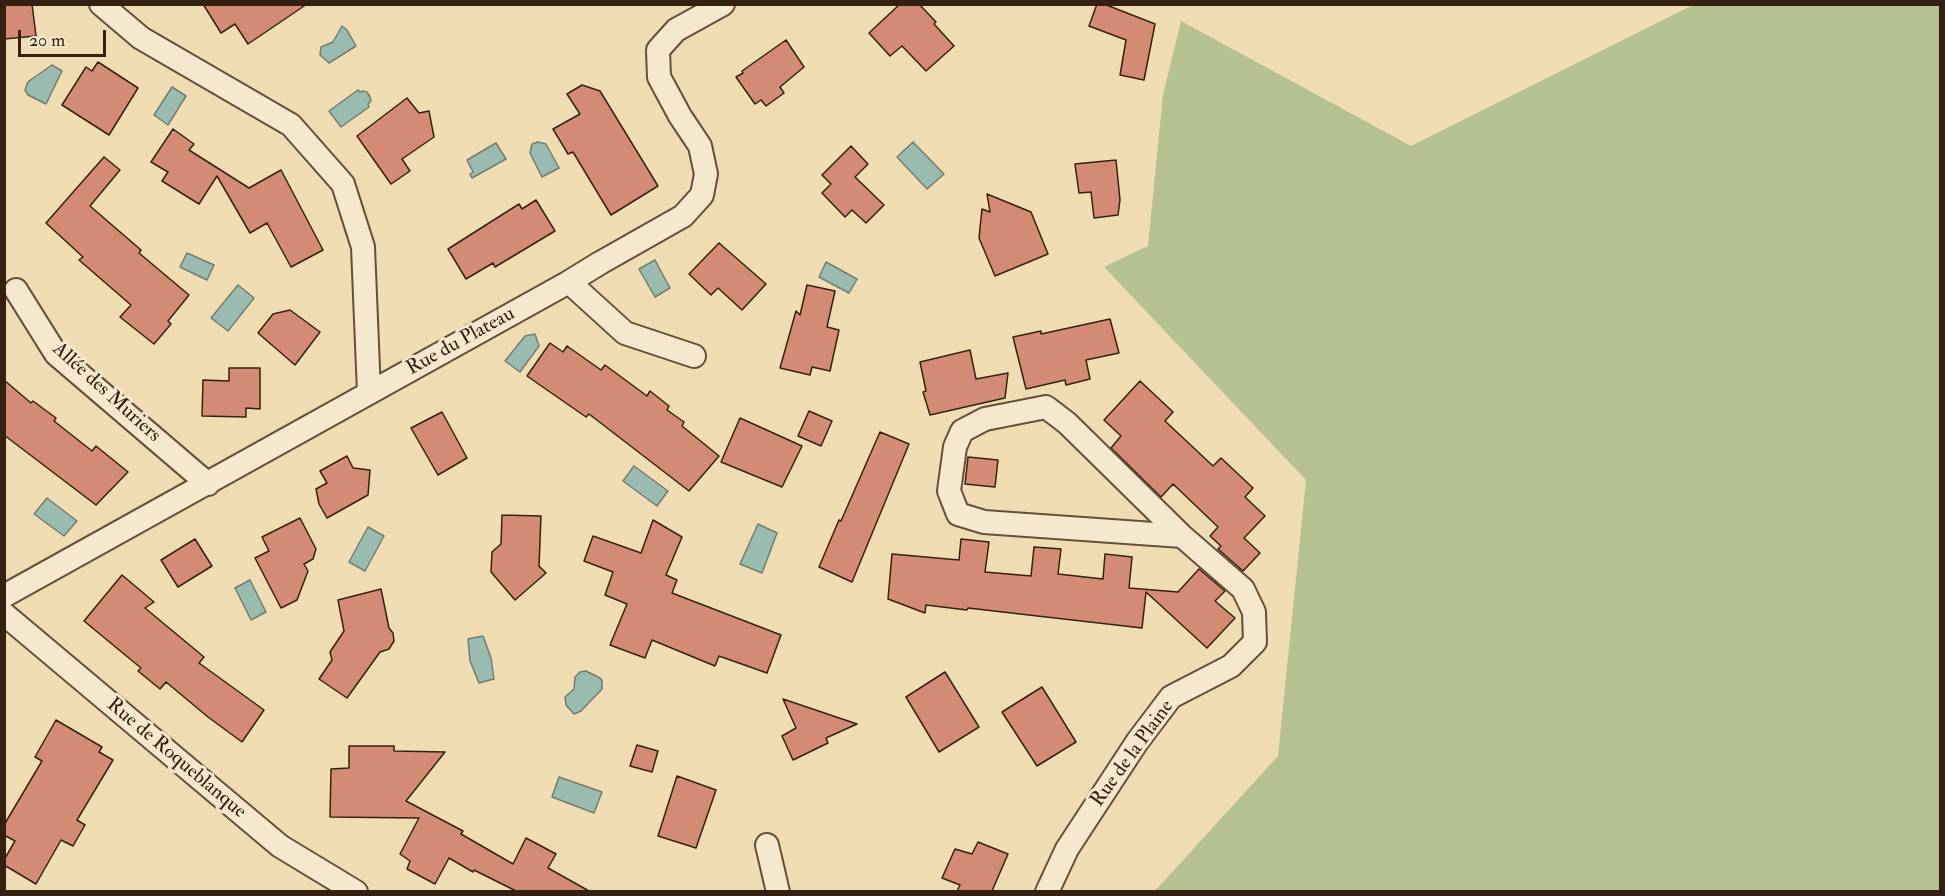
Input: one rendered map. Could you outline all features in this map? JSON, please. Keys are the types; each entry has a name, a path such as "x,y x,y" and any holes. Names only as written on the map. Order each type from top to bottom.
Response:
{"street":[{"path":"101,4 141,38 291,126 343,184 363,247 369,393"},
{"name":"Rue du Plateau","path":"4,596 569,282 683,216 702,195 706,174 700,146 680,116 659,77 657,50 676,30 723,4"},
{"path":"569,282 626,333 694,356"},
{"name":"Allée des Muriers","path":"16,290 56,354 208,484"},
{"path":"1046,407 1067,423 1182,536 984,522 958,514 949,491 955,447 962,431 985,418 1046,407"},
{"name":"Rue de la Plaine","path":"1047,891 1067,849 1137,741 1171,697 1231,666 1255,642 1254,612 1243,590 1182,536"},
{"name":"Rue de Roqueblanque","path":"4,614 280,846 356,891"},
{"path":"767,844 778,891"}],"green space":[{"path":"1695,4 1940,5 1940,891 1155,891 1278,756 1306,480 1104,267 1148,246 1163,95 1181,21 1411,146"}],"water":[{"path":"342,26 347,30 356,46 329,63 320,55 321,47 333,42"},
{"path":"52,65 62,71 46,104 28,95 25,90 29,81"},
{"path":"172,87 186,96 168,125 154,115"},
{"path":"358,90 367,92 371,101 368,104 369,107 341,127 329,111"},
{"path":"538,142 546,144 559,168 542,177 530,153 532,144"},
{"path":"913,142 944,174 927,189 897,157"},
{"path":"496,143 506,159 472,178 470,174 473,172 467,160"},
{"path":"187,253 214,265 207,280 180,267"},
{"path":"655,260 670,288 655,297 639,269"},
{"path":"826,262 857,279 849,293 819,277"},
{"path":"238,285 254,298 228,331 211,318"},
{"path":"535,334 539,346 520,372 505,361 525,336"},
{"path":"634,466 668,491 657,506 623,481"},
{"path":"47,498 77,521 64,536 34,514"},
{"path":"758,524 777,533 762,573 740,564"},
{"path":"368,527 384,536 365,571 349,562"},
{"path":"250,580 266,612 251,620 235,588"},
{"path":"483,636 491,658 494,679 479,683 470,661 468,639"},
{"path":"586,671 600,678 602,689 581,711 574,714 566,705 565,697 574,689 575,677 580,672"},
{"path":"559,777 602,792 594,813 552,797"}],"building":[{"path":"4,4 32,4 36,36 4,39"},
{"path":"203,4 307,4 248,44 235,24 221,33"},
{"path":"900,4 919,4 954,46 926,71 902,46 890,56 869,33"},
{"path":"1097,4 1104,4 1155,24 1144,80 1120,75 1126,40 1089,26"},
{"path":"786,40 804,67 780,87 784,93 766,106 761,100 755,104 736,77"},
{"path":"98,62 138,88 109,135 62,105 86,67 92,71"},
{"path":"582,85 600,91 658,186 611,215 573,152 568,154 553,129 580,114 567,94"},
{"path":"407,98 419,113 429,111 434,137 402,159 410,171 391,184 357,136"},
{"path":"173,129 194,144 189,150 249,188 281,170 323,250 291,267 267,223 250,233 217,176 199,204 162,181 168,172 151,162"},
{"path":"851,146 868,164 855,177 884,205 866,223 852,210 845,217 822,193 831,184 822,175"},
{"path":"104,157 120,170 90,206 141,250 139,253 189,295 168,321 171,324 154,344 120,317 131,305 79,260 83,257 46,223"},
{"path":"1116,160 1120,200 1118,215 1094,218 1091,192 1079,193 1075,164"},
{"path":"987,194 1031,212 1048,254 995,276 979,238 982,209 990,212"},
{"path":"536,200 555,231 495,267 493,263 466,279 448,249 519,204 522,209"},
{"path":"719,243 766,284 742,310 718,288 711,295 689,274"},
{"path":"807,285 835,291 827,327 839,330 830,371 812,367 810,375 780,368 796,311 800,315"},
{"path":"290,310 320,332 295,365 258,333 273,314"},
{"path":"1110,319 1119,353 1086,360 1090,379 1066,385 1065,380 1026,389 1013,337 1041,331 1041,334"},
{"path":"550,343 563,352 567,346 601,370 605,365 647,396 650,391 669,406 667,410 684,422 682,426 719,456 689,491 589,414 586,417 527,376"},
{"path":"970,350 976,379 1008,373 1005,398 930,415 923,392 926,391 920,362"},
{"path":"229,368 260,368 260,409 246,408 246,417 202,416 203,380 229,381"},
{"path":"4,380 31,403 33,401 56,418 54,421 92,451 96,446 128,472 96,505 4,435"},
{"path":"1140,381 1173,412 1165,421 1213,466 1221,458 1253,488 1245,497 1265,516 1244,538 1260,553 1243,571 1218,549 1221,546 1210,536 1218,527 1173,484 1161,497 1111,448 1121,436 1104,420"},
{"path":"809,411 832,421 821,446 798,436"},
{"path":"442,412 467,458 438,475 411,428"},
{"path":"740,418 802,446 782,487 721,462"},
{"path":"880,432 909,444 852,582 819,567"},
{"path":"347,456 353,468 370,470 368,495 327,518 319,504 316,489 327,483 320,471"},
{"path":"968,457 998,460 995,487 965,484"},
{"path":"502,515 541,516 539,566 546,573 515,600 491,572 492,552 501,544"},
{"path":"300,518 316,549 313,559 304,564 308,571 297,600 281,608 255,558 269,551 262,537"},
{"path":"653,520 682,537 666,575 677,580 672,593 781,635 767,673 719,656 715,666 652,640 645,658 610,645 627,604 605,595 613,572 584,561 593,536 641,553"},
{"path":"195,539 212,566 178,587 161,560"},
{"path":"961,539 989,542 985,572 1031,576 1034,547 1061,549 1058,574 1103,579 1105,554 1132,557 1129,588 1178,592 1199,569 1225,591 1215,601 1235,618 1207,648 1146,592 1142,628 926,605 925,613 888,599 892,554 959,560"},
{"path":"122,575 154,602 145,608 204,657 199,663 264,710 242,742 166,682 160,689 138,671 141,668 84,621"},
{"path":"381,589 394,641 389,649 380,652 347,698 319,679 332,660 330,652 344,631 338,600"},
{"path":"945,672 979,727 939,752 906,697"},
{"path":"1042,687 1076,742 1037,766 1002,712"},
{"path":"783,699 857,724 826,738 828,743 793,760 782,736 796,728"},
{"path":"56,720 102,747 99,752 113,760 77,820 85,825 73,846 61,840 36,884 4,865 4,860 15,841 4,835 4,825 42,761 35,757"},
{"path":"637,745 658,751 652,772 630,766"},
{"path":"349,746 394,746 394,751 445,752 406,801 463,831 461,834 513,864 526,838 556,854 548,868 589,891 516,891 474,870 473,872 449,858 435,884 407,869 410,861 400,854 419,818 330,817 331,769 349,768"},
{"path":"677,776 716,790 696,848 658,836"},
{"path":"978,842 1008,854 992,891 957,891 960,885 942,878 955,849 972,854"}]}
